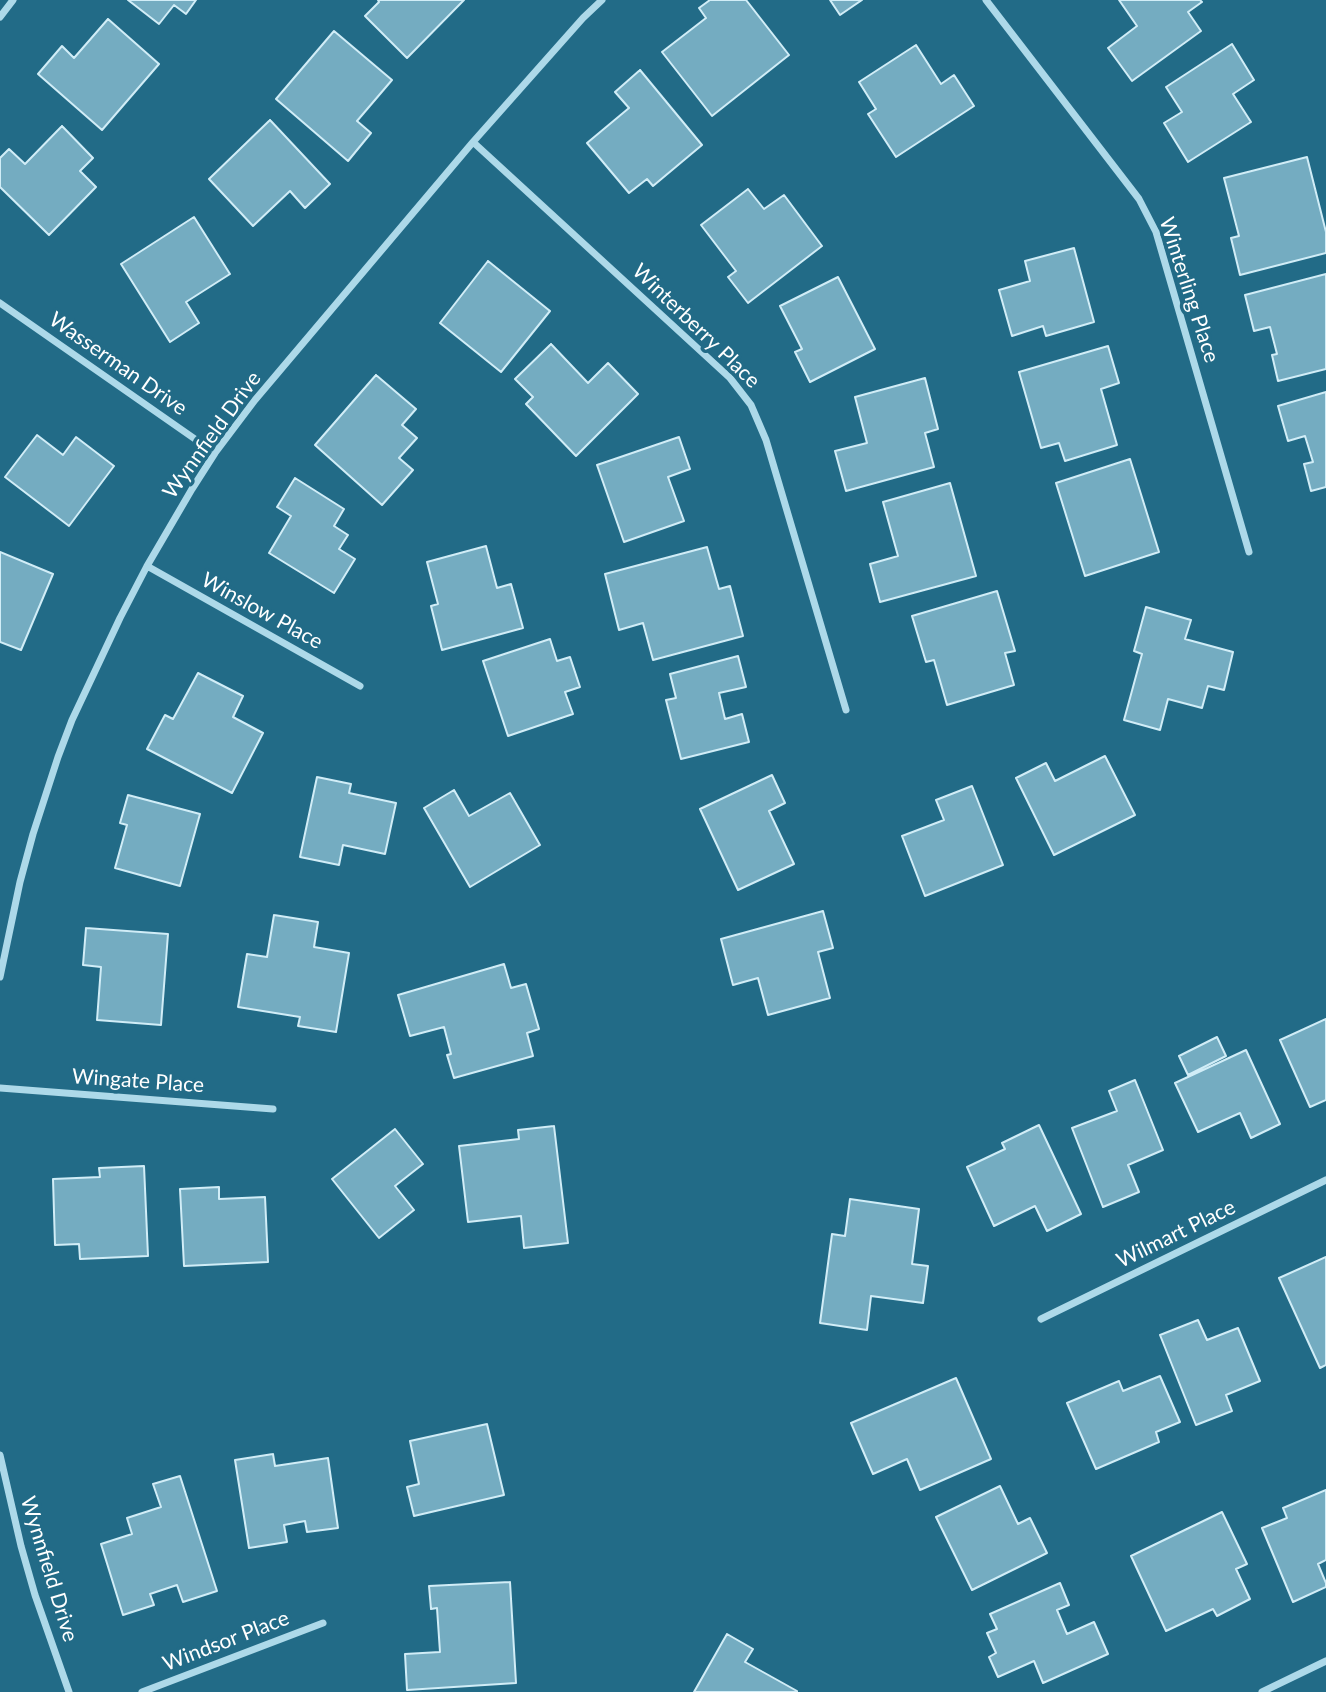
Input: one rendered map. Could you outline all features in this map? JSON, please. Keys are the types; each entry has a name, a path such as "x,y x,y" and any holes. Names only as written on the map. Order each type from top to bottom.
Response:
{"street":[{"path":"0,17 13,0"},
{"name":"Wynnfield Drive","path":"0,978 20,882 72,720 147,566 185,500 215,453 255,400 473,142 602,0"},
{"name":"Winterling Place","path":"986,0 1139,199 1156,232 1249,552"},
{"name":"Winterberry Place","path":"473,142 730,378 751,405 766,440 846,710"},
{"name":"Wasserman Drive","path":"0,303 215,453"},
{"name":"Winslow Place","path":"147,566 360,686"},
{"name":"Wingate Place","path":"0,1088 273,1109"},
{"name":"Wilmart Place","path":"1041,1319 1326,1180"},
{"name":"Wynnfield Drive","path":"0,1455 35,1595 69,1692"},
{"name":"Windsor Place","path":"142,1692 323,1623"},
{"path":"1262,1692 1326,1661"}],"building":[{"path":"128,0 196,0 186,14 174,5 159,24"},
{"path":"378,0 464,0 407,58 365,16"},
{"path":"710,0 746,0 789,55 712,116 662,52 706,18 699,8"},
{"path":"830,0 862,0 840,15"},
{"path":"1119,0 1200,0 1202,2 1188,12 1201,31 1132,81 1108,48 1137,26"},
{"path":"108,19 159,64 102,130 38,74 62,46 74,58"},
{"path":"334,31 392,80 357,121 371,133 348,161 276,99"},
{"path":"1232,44 1254,80 1233,94 1251,122 1188,162 1164,123 1182,112 1166,87"},
{"path":"916,45 941,84 954,75 974,106 896,157 868,114 876,109 859,82"},
{"path":"640,70 702,145 653,186 647,179 629,193 587,143 629,108 615,92"},
{"path":"270,120 330,184 305,208 290,191 253,226 209,179"},
{"path":"62,126 93,158 80,171 96,187 49,235 0,187 0,158 9,149 25,164"},
{"path":"1307,157 1326,232 1326,253 1240,275 1231,238 1239,236 1224,178"},
{"path":"748,189 764,209 784,195 822,246 748,303 728,277 736,271 701,225"},
{"path":"194,217 230,274 186,302 199,323 170,342 121,264"},
{"path":"1074,248 1094,322 1046,336 1043,326 1012,336 999,290 1030,281 1025,261"},
{"path":"488,261 550,311 501,372 440,323"},
{"path":"1326,274 1326,369 1278,381 1272,355 1277,354 1270,327 1254,331 1245,295"},
{"path":"838,277 875,349 810,382 795,352 802,349 780,306"},
{"path":"551,344 588,383 608,363 638,394 576,456 526,404 533,397 515,379"},
{"path":"1108,346 1119,383 1101,389 1117,445 1065,461 1059,443 1041,448 1019,372"},
{"path":"376,375 416,409 402,425 417,438 399,458 413,470 382,505 315,445"},
{"path":"925,378 938,429 925,433 934,467 846,491 835,451 867,443 855,397"},
{"path":"1326,392 1326,487 1311,491 1304,464 1313,462 1305,436 1288,441 1278,406"},
{"path":"37,435 63,455 76,437 114,466 69,526 5,477"},
{"path":"679,437 690,469 668,477 684,521 624,542 597,465"},
{"path":"1130,459 1159,552 1085,576 1056,483"},
{"path":"295,478 344,509 334,526 348,535 339,549 355,559 334,593 269,553 291,516 277,507"},
{"path":"950,483 976,576 880,602 870,564 898,556 883,502"},
{"path":"486,546 497,588 511,584 523,628 442,650 431,606 438,604 427,562"},
{"path":"707,547 719,589 730,586 743,636 653,660 643,623 619,630 605,574"},
{"path":"0,552 53,574 21,650 0,642"},
{"path":"997,591 1015,651 1005,653 1014,685 947,705 934,660 926,662 912,616"},
{"path":"1146,607 1191,620 1185,639 1233,652 1224,690 1208,686 1202,708 1168,699 1160,730 1124,720 1142,654 1134,651"},
{"path":"550,639 557,661 570,657 580,687 565,692 573,714 508,736 483,661"},
{"path":"738,656 746,687 719,693 725,719 742,714 749,742 681,759 666,700 676,698 670,674"},
{"path":"198,673 243,696 233,717 263,733 232,793 147,749 165,715 173,719"},
{"path":"1105,756 1135,815 1054,855 1016,778 1046,763 1055,781"},
{"path":"772,775 785,803 769,811 794,864 738,890 700,809"},
{"path":"317,777 351,784 349,793 396,803 385,854 343,845 339,865 300,857"},
{"path":"972,786 1003,865 925,896 902,836 944,820 936,800"},
{"path":"454,790 469,816 510,793 540,845 470,887 424,808"},
{"path":"128,795 200,814 180,886 115,868 127,825 120,823"},
{"path":"823,911 833,948 818,952 830,998 768,1015 758,978 733,985 721,939"},
{"path":"274,915 318,922 314,947 349,953 336,1032 298,1026 300,1017 238,1007 247,954 267,957"},
{"path":"86,928 168,934 161,1025 97,1020 101,967 83,965"},
{"path":"504,964 511,988 526,984 539,1029 527,1033 533,1056 454,1078 447,1055 451,1054 444,1027 410,1036 398,995"},
{"path":"1326,1019 1326,1100 1310,1107 1280,1040"},
{"path":"1217,1037 1226,1056 1188,1075 1179,1056"},
{"path":"1246,1050 1280,1124 1251,1138 1240,1113 1198,1132 1175,1083"},
{"path":"1135,1080 1163,1150 1128,1165 1139,1192 1103,1207 1072,1128 1117,1111 1109,1091"},
{"path":"1039,1125 1081,1214 1047,1231 1035,1206 994,1226 967,1167 1005,1149 1002,1143"},
{"path":"554,1126 568,1243 524,1248 521,1216 468,1222 459,1146 519,1139 518,1130"},
{"path":"395,1129 423,1164 395,1186 414,1210 379,1238 332,1179"},
{"path":"144,1166 148,1256 80,1259 79,1244 55,1245 53,1179 100,1177 99,1168"},
{"path":"219,1187 219,1199 265,1197 268,1262 184,1266 180,1189"},
{"path":"850,1199 919,1209 912,1264 928,1266 923,1303 871,1296 867,1330 820,1323 832,1234 845,1236"},
{"path":"1326,1257 1326,1365 1320,1368 1279,1278"},
{"path":"1198,1320 1207,1340 1238,1328 1260,1381 1226,1395 1232,1411 1196,1425 1160,1335"},
{"path":"1160,1376 1180,1422 1156,1432 1159,1442 1096,1469 1067,1403 1119,1381 1123,1391"},
{"path":"956,1378 991,1459 920,1490 907,1459 873,1474 851,1423"},
{"path":"487,1424 504,1495 414,1516 407,1487 419,1484 410,1441"},
{"path":"273,1454 275,1466 328,1458 338,1528 307,1532 305,1521 284,1525 287,1542 249,1548 235,1460"},
{"path":"180,1476 217,1591 183,1602 177,1585 150,1594 154,1605 123,1615 101,1544 132,1534 127,1518 161,1507 153,1484"},
{"path":"1000,1486 1018,1524 1030,1518 1047,1553 972,1590 936,1517"},
{"path":"1326,1490 1326,1560 1318,1564 1326,1587 1293,1602 1262,1528 1287,1518 1283,1508"},
{"path":"1222,1512 1247,1564 1236,1569 1250,1599 1217,1616 1213,1609 1166,1631 1131,1556"},
{"path":"510,1582 516,1683 407,1690 405,1654 440,1652 437,1608 431,1609 429,1586"},
{"path":"1060,1583 1069,1605 1057,1610 1067,1634 1094,1622 1108,1654 1043,1683 1034,1661 998,1677 989,1657 996,1653 987,1633 997,1629 990,1614"},
{"path":"727,1634 753,1649 745,1662 797,1692 694,1692"}]}
